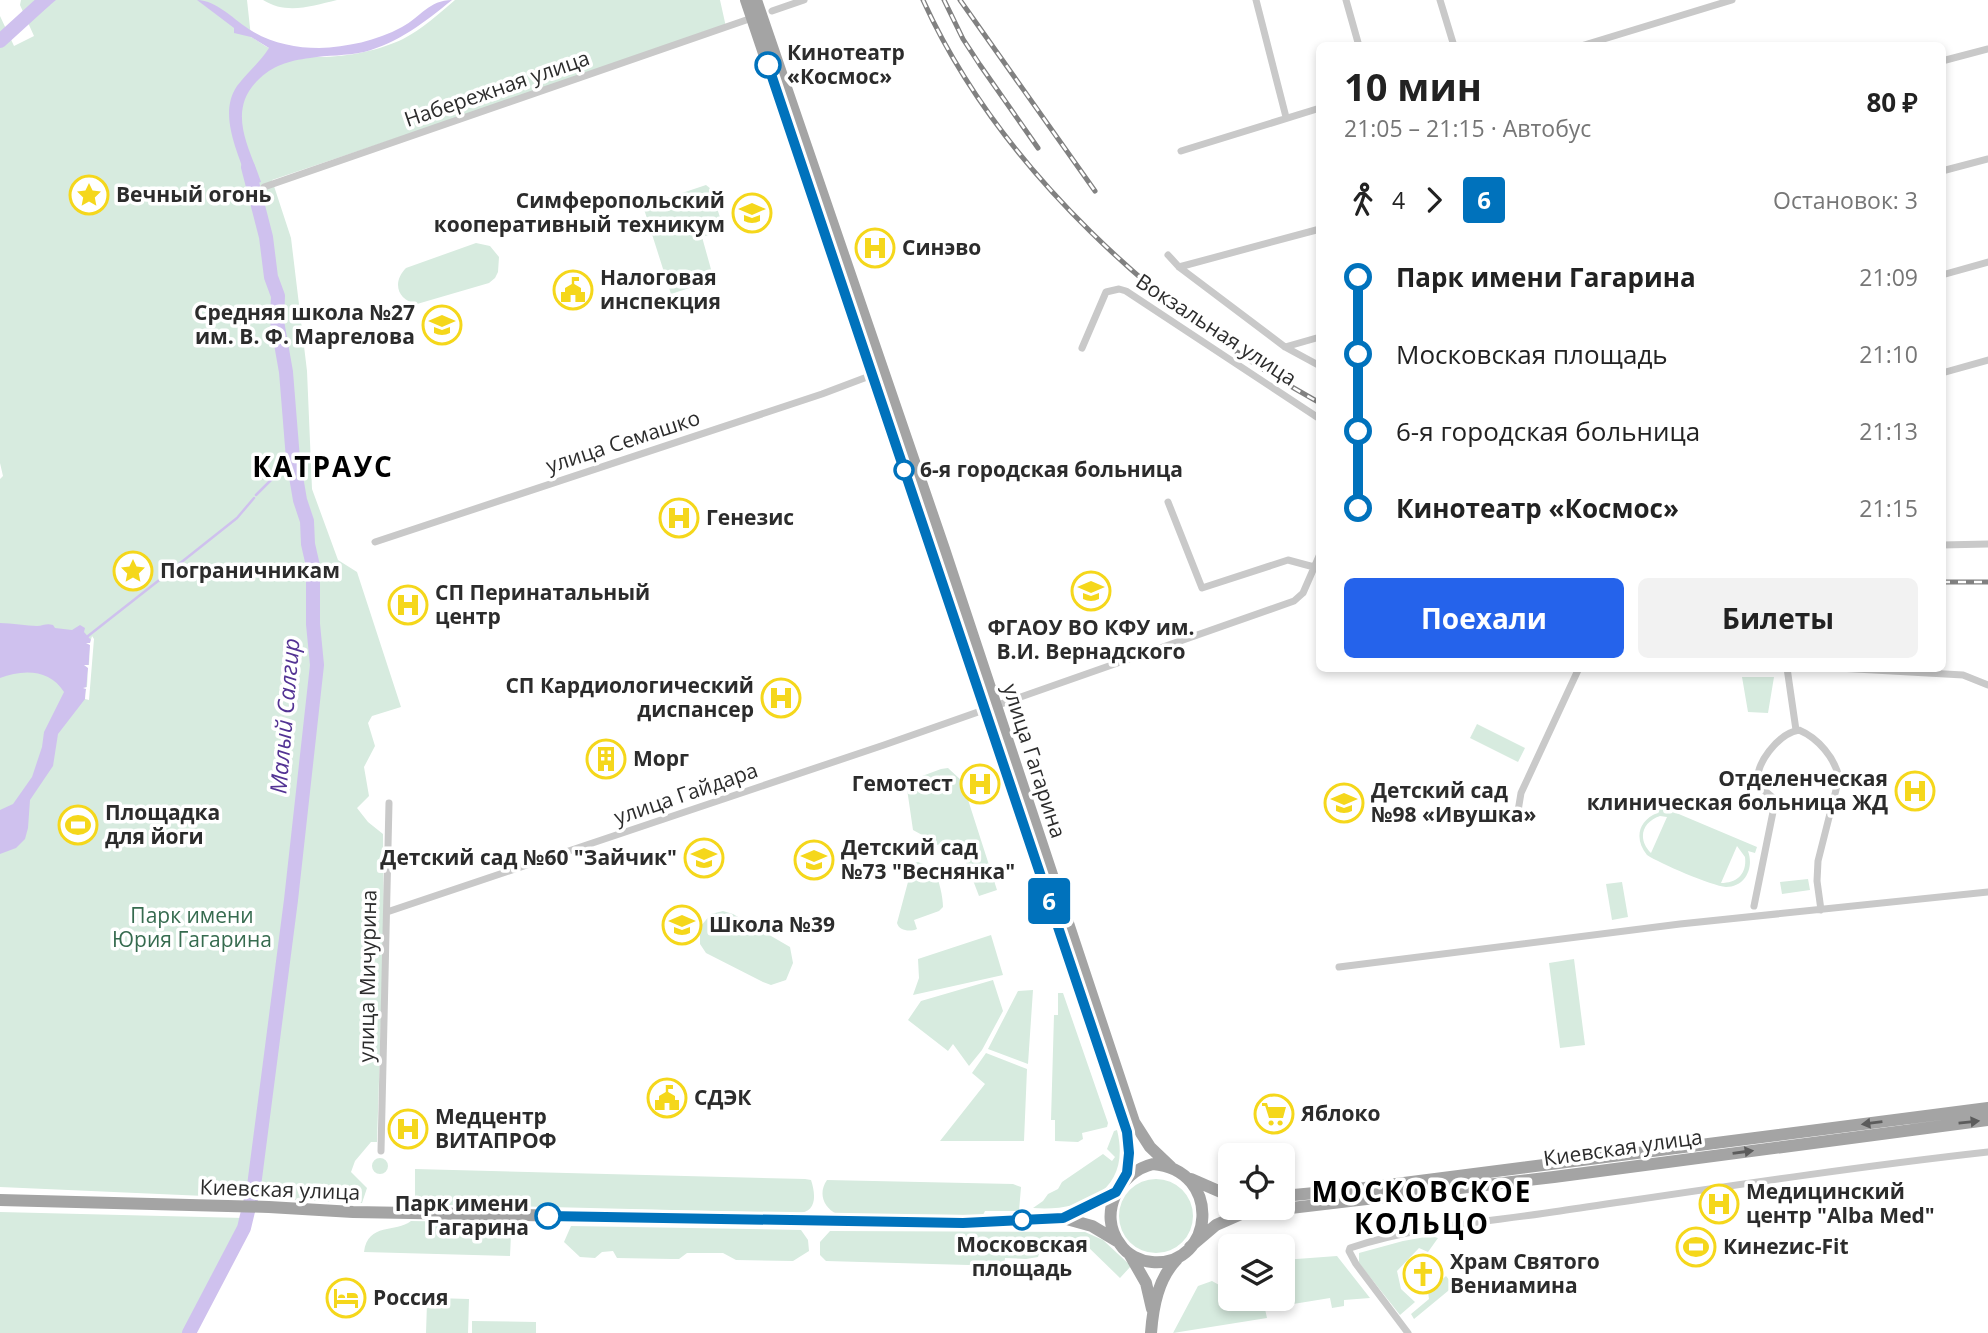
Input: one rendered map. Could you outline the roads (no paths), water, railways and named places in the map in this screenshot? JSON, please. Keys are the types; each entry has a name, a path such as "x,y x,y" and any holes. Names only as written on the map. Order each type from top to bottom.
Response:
{"main road":[{"name":"улица Гагарина","path":"746,0 746,20 944,550 990,708 1127,1132 1127,1173 1119,1188"},
{"name":"улица Гагарина","path":"756,0 877,373"},
{"name":"улица Гагарина","path":"990,708 1134,1122 1150,1147 1171,1167"},
{"name":"Киевская улица","path":"1295,1195 1988,1108"},
{"name":"Киевская улица","path":"1190,1247 1216,1225 1241,1214 1554,1177 1988,1120"},
{"path":"1180,1256 1167,1261 1141,1260 1118,1242 1111,1220 1119,1188 1129,1175 1153,1164 1171,1167 1188,1178 1218,1191"},
{"path":"1152,1309 1163,1278 1190,1247 1202,1224 1200,1194 1188,1178"},
{"name":"Киевская улица","path":"1063,1218 1119,1188"},
{"name":"Киевская улица","path":"0,1200 269,1207 353,1212 818,1222 963,1223 1063,1218 1092,1226 1118,1242"},
{"path":"1129,1253 1146,1283 1152,1309 1151,1333"}],"street":[{"path":"772,11 804,0"},
{"path":"1256,0 1286,117"},
{"path":"1346,0 1358,42"},
{"path":"1440,0 1453,42"},
{"path":"1594,42 1732,0"},
{"name":"Набережная улица","path":"264,187 591,76 746,20"},
{"path":"1946,60 1988,49"},
{"path":"1181,151 1316,109"},
{"path":"1946,170 1988,159"},
{"path":"1179,267 1316,230"},
{"path":"1168,255 1179,267 1284,347 1316,364"},
{"path":"1946,274 1988,262"},
{"name":"Вокзальная улица","path":"1082,348 1107,292 1126,290 1316,416"},
{"path":"1284,347 1316,338"},
{"path":"1946,372 1988,360"},
{"name":"улица Семашко","path":"375,542 798,402 877,373"},
{"path":"1168,502 1202,588 1289,560 1314,567"},
{"path":"1946,545 1988,544"},
{"name":"улица Гайдара","path":"387,912 990,708 1294,601 1303,593 1316,563"},
{"path":"1518,811 1521,793 1578,672"},
{"path":"1788,672 1796,730"},
{"path":"1910,672 1963,675 1988,685"},
{"path":"1754,906 1774,807 1772,797 1758,785 1757,775 1775,741 1796,730 1804,732 1830,755 1839,778 1818,861 1816,881 1821,910"},
{"name":"улица Мичурина","path":"381,1151 389,803"},
{"path":"1339,967 1573,936 1988,892"},
{"path":"1408,1333 1356,1264 1350,1248 1446,1226 1558,1212 1755,1181 1988,1152"}],"waterway":[{"path":"0,41 45,0"},
{"name":"Малый Салгир","path":"189,1333 244,1228 254,1186 291,900 317,665 313,624 313,566 307,521 300,500 293,459 286,372 277,321 278,296 271,277 266,237 248,167"},
{"path":"275,476 293,459"},
{"path":"256,495 273,478"},
{"path":"174,568 237,518 254,498"},
{"path":"88,636 172,570"}],"railway":[{"path":"923,0 955,62 995,121 1040,178 1090,232 1202,327 1260,367 1316,401"},
{"path":"944,0 963,39 1038,148"},
{"path":"960,0 1095,191"},
{"path":"1946,582 1988,582"}],"place":[{"name":"Кинотеатр «Космос»","path":"768,65"},
{"name":"Вечный огонь","path":"89,195"},
{"name":"Симферопольский кооперативный техникум","path":"752,213"},
{"name":"Синэво","path":"875,248"},
{"name":"Налоговая инспекция","path":"573,290"},
{"name":"Средняя школа №27 им. В. Ф. Маргелова","path":"442,325"},
{"name":"6-я городская больница","path":"904,470"},
{"name":"Генезис","path":"679,518"},
{"name":"Пограничникам","path":"133,571"},
{"name":"ФГАОУ ВО КФУ им. В.И. Вернадского","path":"1091,591"},
{"name":"СП Перинатальный центр","path":"408,605"},
{"name":"СП Кардиологический диспансер","path":"781,698"},
{"name":"Морг","path":"606,759"},
{"name":"Гемотест","path":"980,784"},
{"name":"Отделенческая клиническая больница ЖД","path":"1915,791"},
{"name":"Детский сад №98 «Ивушка»","path":"1344,803"},
{"name":"Площадка для йоги","path":"78,825"},
{"name":"Детский сад №60 \"Зайчик\"","path":"704,858"},
{"name":"Детский сад №73 \"Веснянка\"","path":"814,860"},
{"name":"Школа №39","path":"682,925"},
{"name":"СДЭК","path":"667,1098"},
{"name":"Яблоко","path":"1274,1114"},
{"name":"Медцентр ВИТАПРОФ","path":"408,1129"},
{"name":"Медицинский центр \"Alba Med\"","path":"1719,1204"},
{"name":"Парк имени Гагарина","path":"548,1216"},
{"name":"Московская площадь","path":"1022,1220"},
{"name":"Кинеzис-Fit","path":"1696,1247"},
{"name":"Храм Святого Вениамина","path":"1423,1274"},
{"name":"Россия","path":"346,1298"}],"district":[{"name":"КАТРАУС","path":"323,467"},
{"name":"МОСКОВСКОЕ КОЛЬЦО","path":"1422,1208"}],"park label":[{"name":"Парк имени Юрия Гагарина","path":"192,928"}]}
